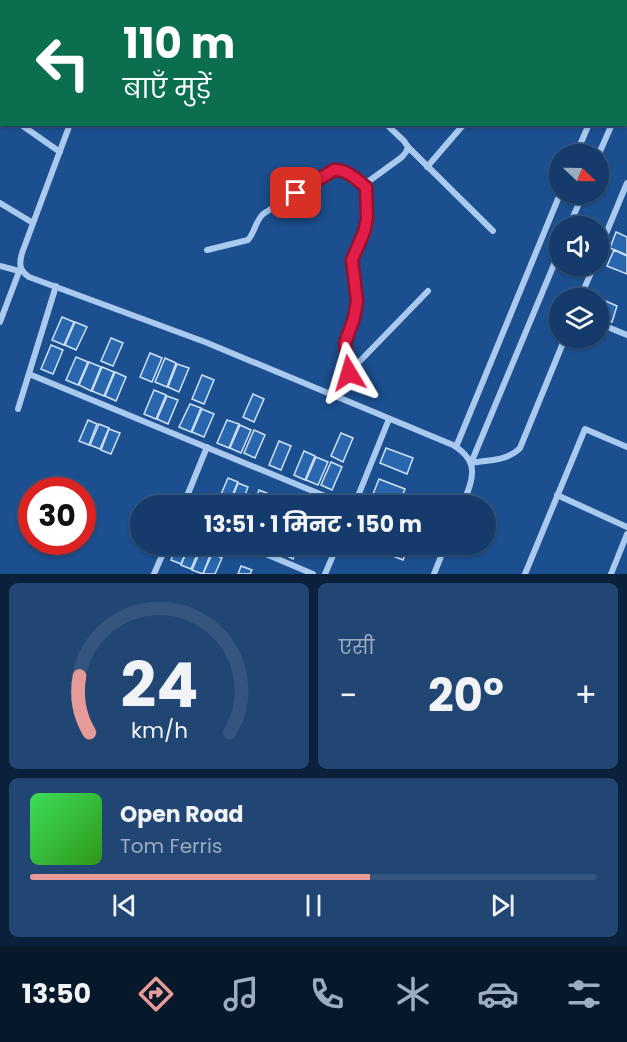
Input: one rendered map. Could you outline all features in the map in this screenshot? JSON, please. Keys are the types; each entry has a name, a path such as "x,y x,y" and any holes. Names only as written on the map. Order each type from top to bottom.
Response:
{"street":[{"path":"23,126 60,152"},
{"path":"0,322 20,270 19,263 22,253 69,126"},
{"path":"388,126 493,231"},
{"path":"427,167 462,126"},
{"path":"580,144 588,126"},
{"path":"603,144 611,126"},
{"path":"349,373 345,343 357,301 352,260 367,219 366,187 369,181 402,157 408,147"},
{"path":"207,250 248,240 252,237 257,221 263,214 334,170 339,169 345,172 366,187"},
{"path":"609,226 627,183"},
{"path":"0,203 33,224"},
{"path":"456,447 556,204"},
{"path":"0,266 20,270 29,277 205,342 329,393 456,447 465,453 471,463"},
{"path":"466,495 472,478 471,463 549,276"},
{"path":"18,409 56,286"},
{"path":"329,393 428,291"},
{"path":"609,328 627,335"},
{"path":"471,463 510,456 520,448 561,348"},
{"path":"29,374 323,495"},
{"path":"358,495 389,419"},
{"path":"525,574 585,429 627,447"},
{"path":"187,495 207,447"},
{"path":"557,495 627,526"},
{"path":"611,574 627,534"},
{"path":"154,574 162,555"},
{"path":"268,555 313,574"},
{"path":"326,574 334,555"},
{"path":"434,574 442,555"}],"building":[{"path":"616,232 627,237 627,255 610,248"},
{"path":"614,250 627,256 627,274 609,267"},
{"path":"609,303 617,306 612,322 609,321"},
{"path":"62,317 74,322 64,345 52,340"},
{"path":"75,322 87,327 76,350 65,345"},
{"path":"111,338 123,343 113,366 101,361"},
{"path":"51,345 63,350 53,374 41,369"},
{"path":"150,353 162,358 152,382 140,377"},
{"path":"76,357 88,362 78,385 66,380"},
{"path":"165,358 176,363 167,387 155,382"},
{"path":"89,362 101,367 91,391 79,385"},
{"path":"177,364 189,368 179,392 168,387"},
{"path":"102,367 114,372 104,396 92,391"},
{"path":"115,372 126,377 116,401 105,396"},
{"path":"202,375 214,380 204,404 192,399"},
{"path":"154,390 166,395 156,419 144,414"},
{"path":"253,394 264,399 254,422 243,417"},
{"path":"167,396 178,400 168,424 157,419"},
{"path":"190,404 201,408 191,432 179,427"},
{"path":"202,409 214,414 204,437 192,432"},
{"path":"88,420 97,424 89,445 79,441"},
{"path":"227,420 239,424 229,448 217,443"},
{"path":"99,424 109,428 100,449 90,445"},
{"path":"240,425 251,430 241,453 230,448"},
{"path":"109,429 120,433 111,454 101,450"},
{"path":"254,430 265,435 255,458 244,453"},
{"path":"341,433 353,438 343,462 331,456"},
{"path":"279,441 291,446 281,470 269,465"},
{"path":"386,448 413,458 407,474 380,463"},
{"path":"304,451 315,456 305,480 294,475"},
{"path":"316,457 328,462 318,485 306,480"},
{"path":"331,462 342,467 332,490 321,485"},
{"path":"228,478 238,482 232,495 221,495"},
{"path":"379,479 405,489 403,495 373,494"},
{"path":"238,483 248,487 245,495 233,495"},
{"path":"259,490 269,494 269,495 257,495"},
{"path":"173,555 185,555 181,564 171,560"},
{"path":"185,555 197,555 191,569 181,565"},
{"path":"198,555 210,555 203,574 192,570"},
{"path":"212,555 222,558 215,574 203,574"},
{"path":"390,555 405,555 403,560"},
{"path":"241,566 252,570 250,574 238,574"}],"route":[{"path":"296,193 328,172 339,169 366,187 367,219 352,260 357,301 345,343 349,373"}]}
